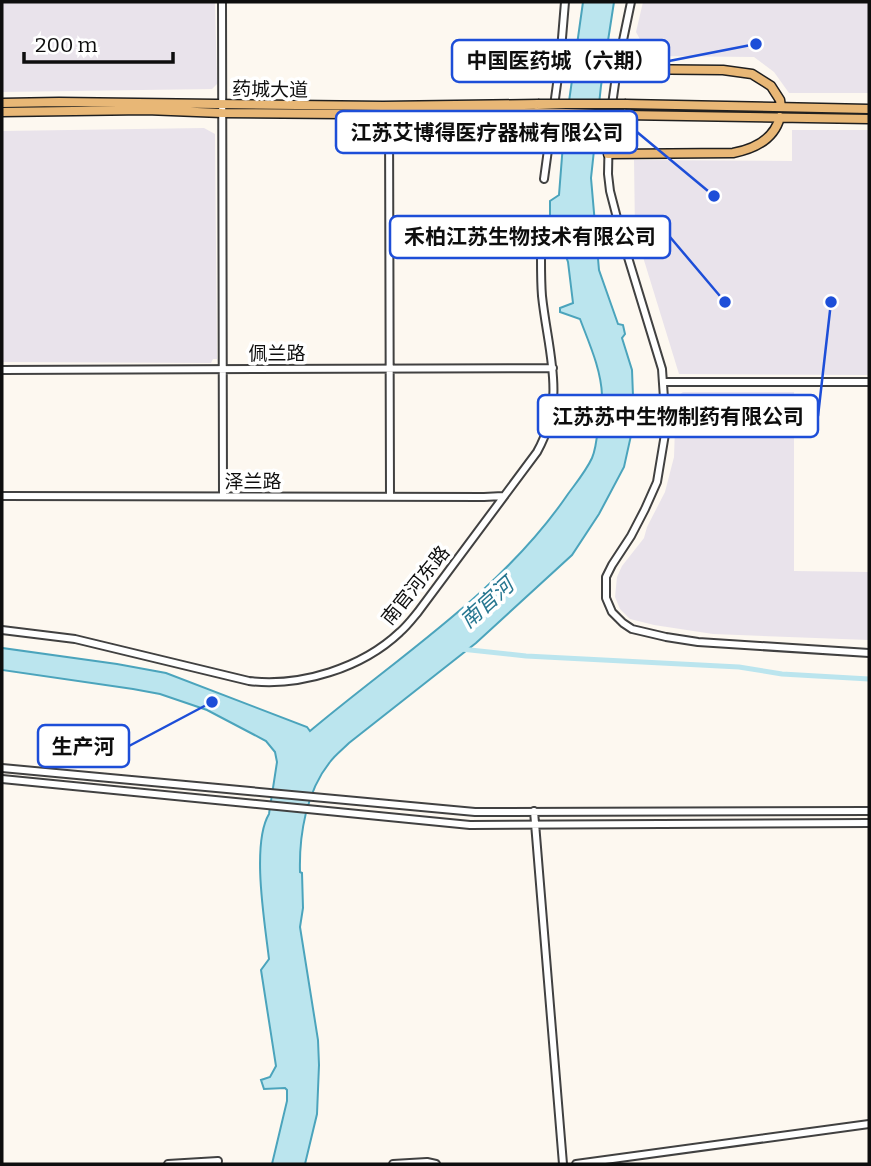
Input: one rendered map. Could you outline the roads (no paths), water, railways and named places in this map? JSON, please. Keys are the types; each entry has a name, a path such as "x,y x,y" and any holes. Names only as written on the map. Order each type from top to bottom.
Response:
{"main road":[{"path":"617,69 723,70 752,74 771,86 780,100 781,107"},
{"name":"药城大道","path":"2,103 59,102 389,113 537,108"},
{"path":"537,108 626,104 869,109"},
{"name":"药城大道","path":"2,112 386,106 537,108"},
{"path":"537,108 624,114 869,119"},
{"path":"608,154 747,151 773,134 779,117"}],"street":[{"path":"222,2 223,496"},
{"path":"544,179 560,62 565,2"},
{"path":"631,2 609,126 610,191 662,369 666,428 657,482 631,537 606,577 606,598 612,612 632,629 687,640 869,653"},
{"path":"389,113 390,497"},
{"name":"南官河东路","path":"2,630 75,639 249,681 280,682 334,671 367,655 400,633 537,452 546,436 551,419 554,382 542,295 541,258"},
{"name":"佩兰路","path":"2,370 553,368"},
{"path":"663,382 869,382"},
{"name":"泽兰路","path":"2,496 503,496"},
{"path":"484,497 489,515"},
{"path":"2,768 475,812 869,811"},
{"path":"2,779 470,825 869,823"},
{"path":"534,811 563,1164"},
{"path":"576,1164 869,1124"},
{"path":"168,1164 218,1161"},
{"path":"393,1164 436,1164"}],"water":[{"name":"南官河","path":"583,2 614,2 591,178 599,270 618,324 623,325 625,334 622,338 632,370 634,422 624,467 599,514 572,555 476,643 349,743 332,759 315,787 306,814 301,843 303,908 300,927 318,1040 317,1114 305,1164 272,1164 287,1101 285,1088 264,1089 261,1080 270,1077 276,1066 261,970 269,959 260,864 261,844 269,814 277,762 275,752 266,741 207,710 160,694 2,670 2,648 166,673 307,727 310,731 448,621 481,592 542,529 592,458 602,403 597,366 580,319 560,312 560,308 573,303 568,262 563,248 550,241 550,201 559,195 563,144"}],"waterway":[{"path":"461,649 526,656 739,667 782,674 869,679"}],"place":[{"name":"中国医药城（六期）","path":"756,44"},
{"name":"江苏艾博得医疗器械有限公司","path":"714,196"},
{"name":"禾柏江苏生物技术有限公司","path":"725,302"},
{"name":"江苏苏中生物制药有限公司","path":"831,302"},
{"name":"生产河","path":"212,702"}]}
